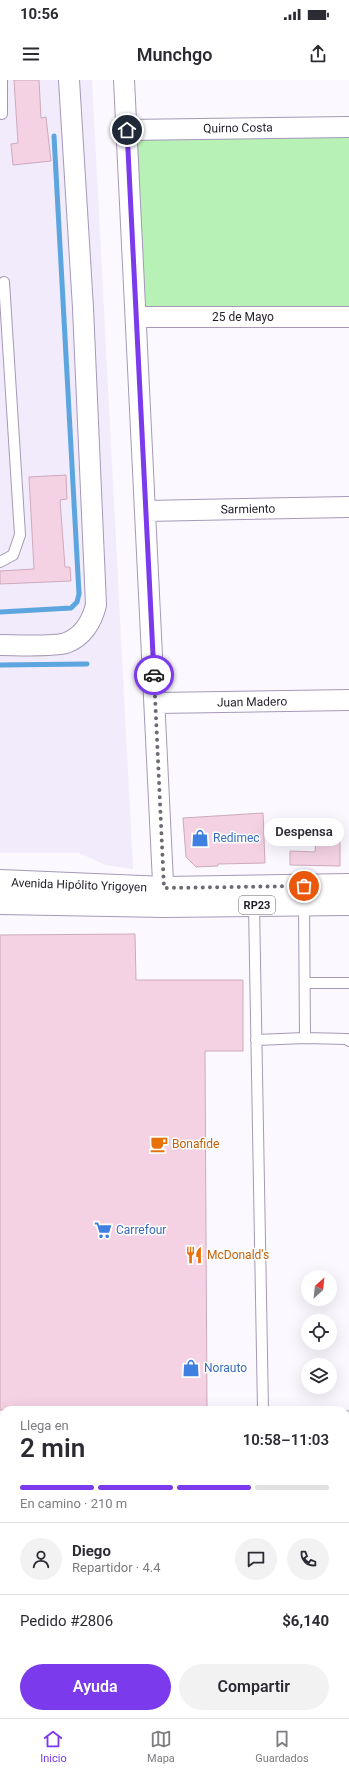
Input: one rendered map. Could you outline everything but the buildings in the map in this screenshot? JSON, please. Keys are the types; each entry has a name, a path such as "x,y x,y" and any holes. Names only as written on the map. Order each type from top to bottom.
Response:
{"main road":[{"name":"Avenida Hipólito Yrigoyen","path":"0,882 254,905 349,904"},
{"name":"Avenida Hipólito Yrigoyen","path":"0,903 164,897 349,885"}],"street":[{"path":"0,645 67,643 84,630 92,619 96,605 83,308 69,80"},
{"path":"124,80 156,703 164,897"},
{"name":"Quirno Costa","path":"127,130 349,127"},
{"name":"25 de Mayo","path":"136,317 349,317"},
{"name":"Sarmiento","path":"146,511 349,508"},
{"name":"Juan Madero","path":"156,703 349,700"}],"lane":[{"path":"2,80 2,114"},
{"path":"0,562 13,555 20,536 4,282"},
{"path":"304,904 305,1038"},
{"path":"254,905 263,1406"},
{"path":"305,984 349,982"},
{"path":"256,1040 305,1038 347,1040 349,1042"}],"shaded area":[{"path":"0,80 92,80 133,869 106,865 79,853 0,853"}],"green space":[{"path":"349,136 349,309 151,308 146,306 144,302 135,148 138,142 143,139"}],"waterway":[{"path":"0,612 71,608 77,602 79,594 54,136"},
{"path":"0,665 87,664"}],"way so far":[{"path":"154,675 164,888 304,886"}],"place":[{"name":"Redimec","path":"200,838"},
{"name":"Despensa","path":"304,886"},
{"name":"Bonafide","path":"159,1144"},
{"name":"Carrefour","path":"103,1230"},
{"name":"McDonald's","path":"194,1255"},
{"name":"Norauto","path":"191,1368"}],"route":[{"path":"127,130 154,675"}]}
